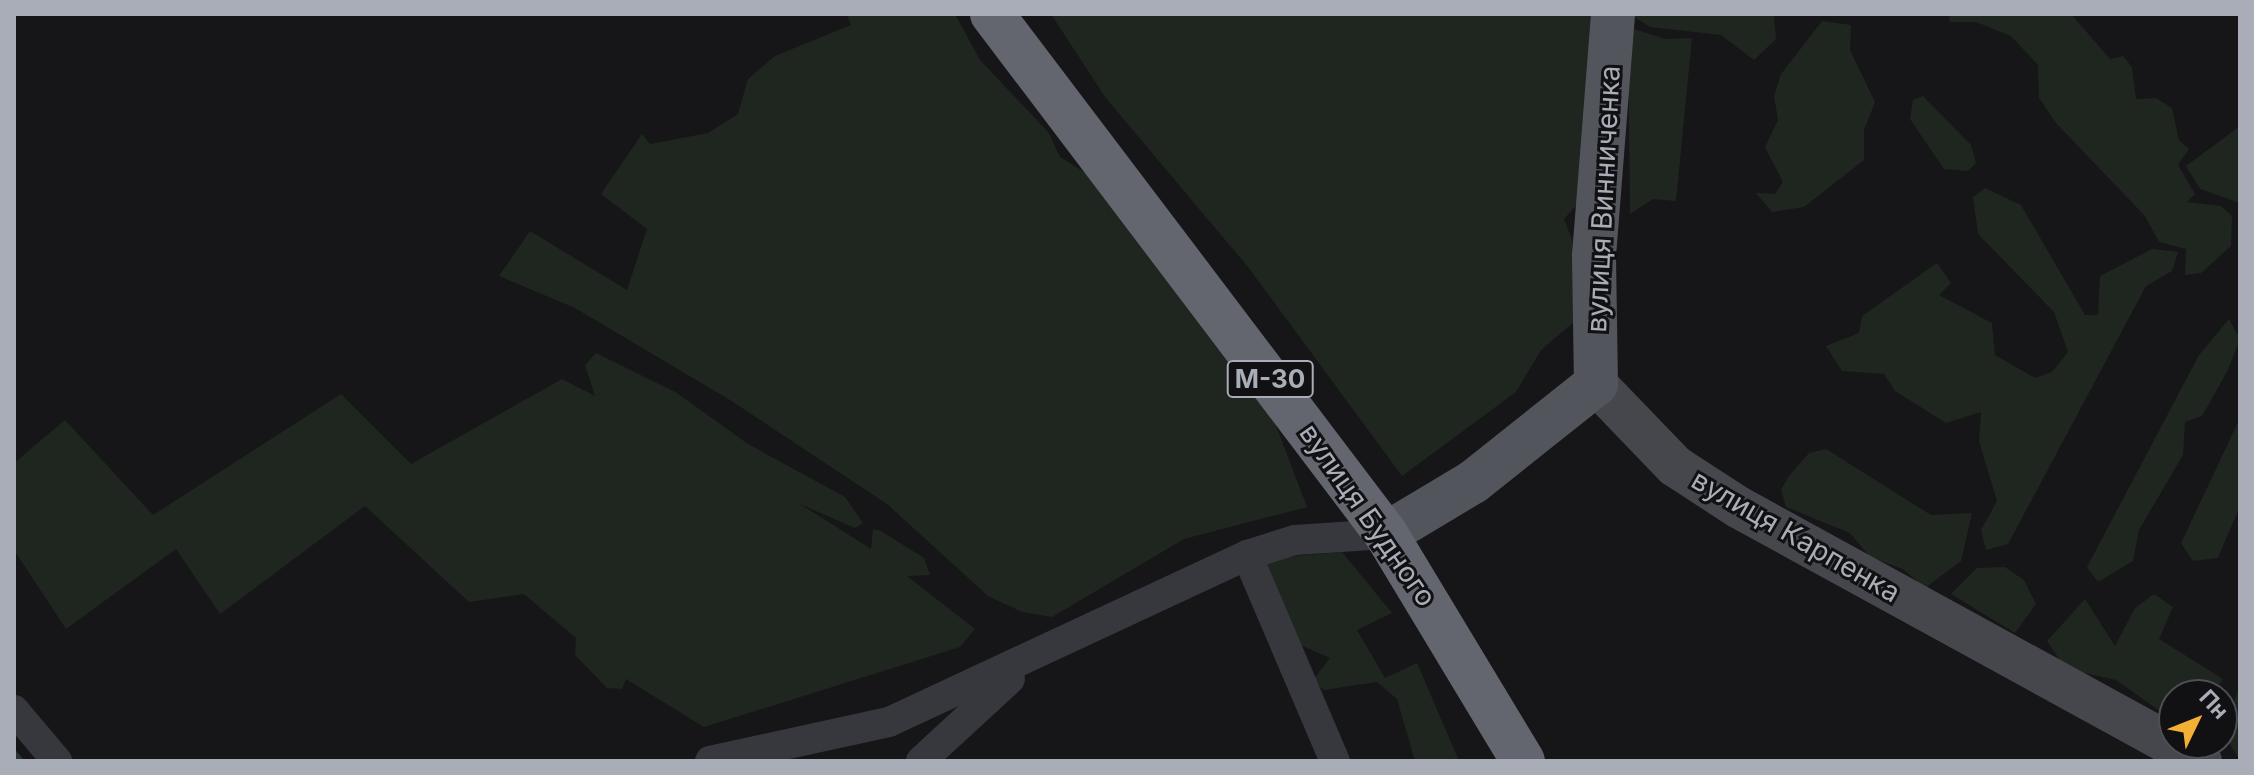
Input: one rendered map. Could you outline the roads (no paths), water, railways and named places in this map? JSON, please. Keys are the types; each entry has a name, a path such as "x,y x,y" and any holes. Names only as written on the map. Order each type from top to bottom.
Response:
{"highway":[{"name":"вулиця Будного","path":"992,14 1386,534 1523,761"}],"main road":[{"name":"вулиця Винниченка","path":"1596,384 1594,256 1613,14"},
{"path":"1386,534 1473,482 1596,384"},
{"name":"вулиця Карпенка","path":"1596,384 1675,466 1738,507 2201,761"}],"street":[{"path":"710,761 889,722 1026,664 1247,555 1295,540 1386,534"},
{"path":"1247,555 1335,761"},
{"path":"921,761 1026,664"},
{"path":"14,710 57,761"}],"waterway":[{"path":"14,754 20,761"}]}
